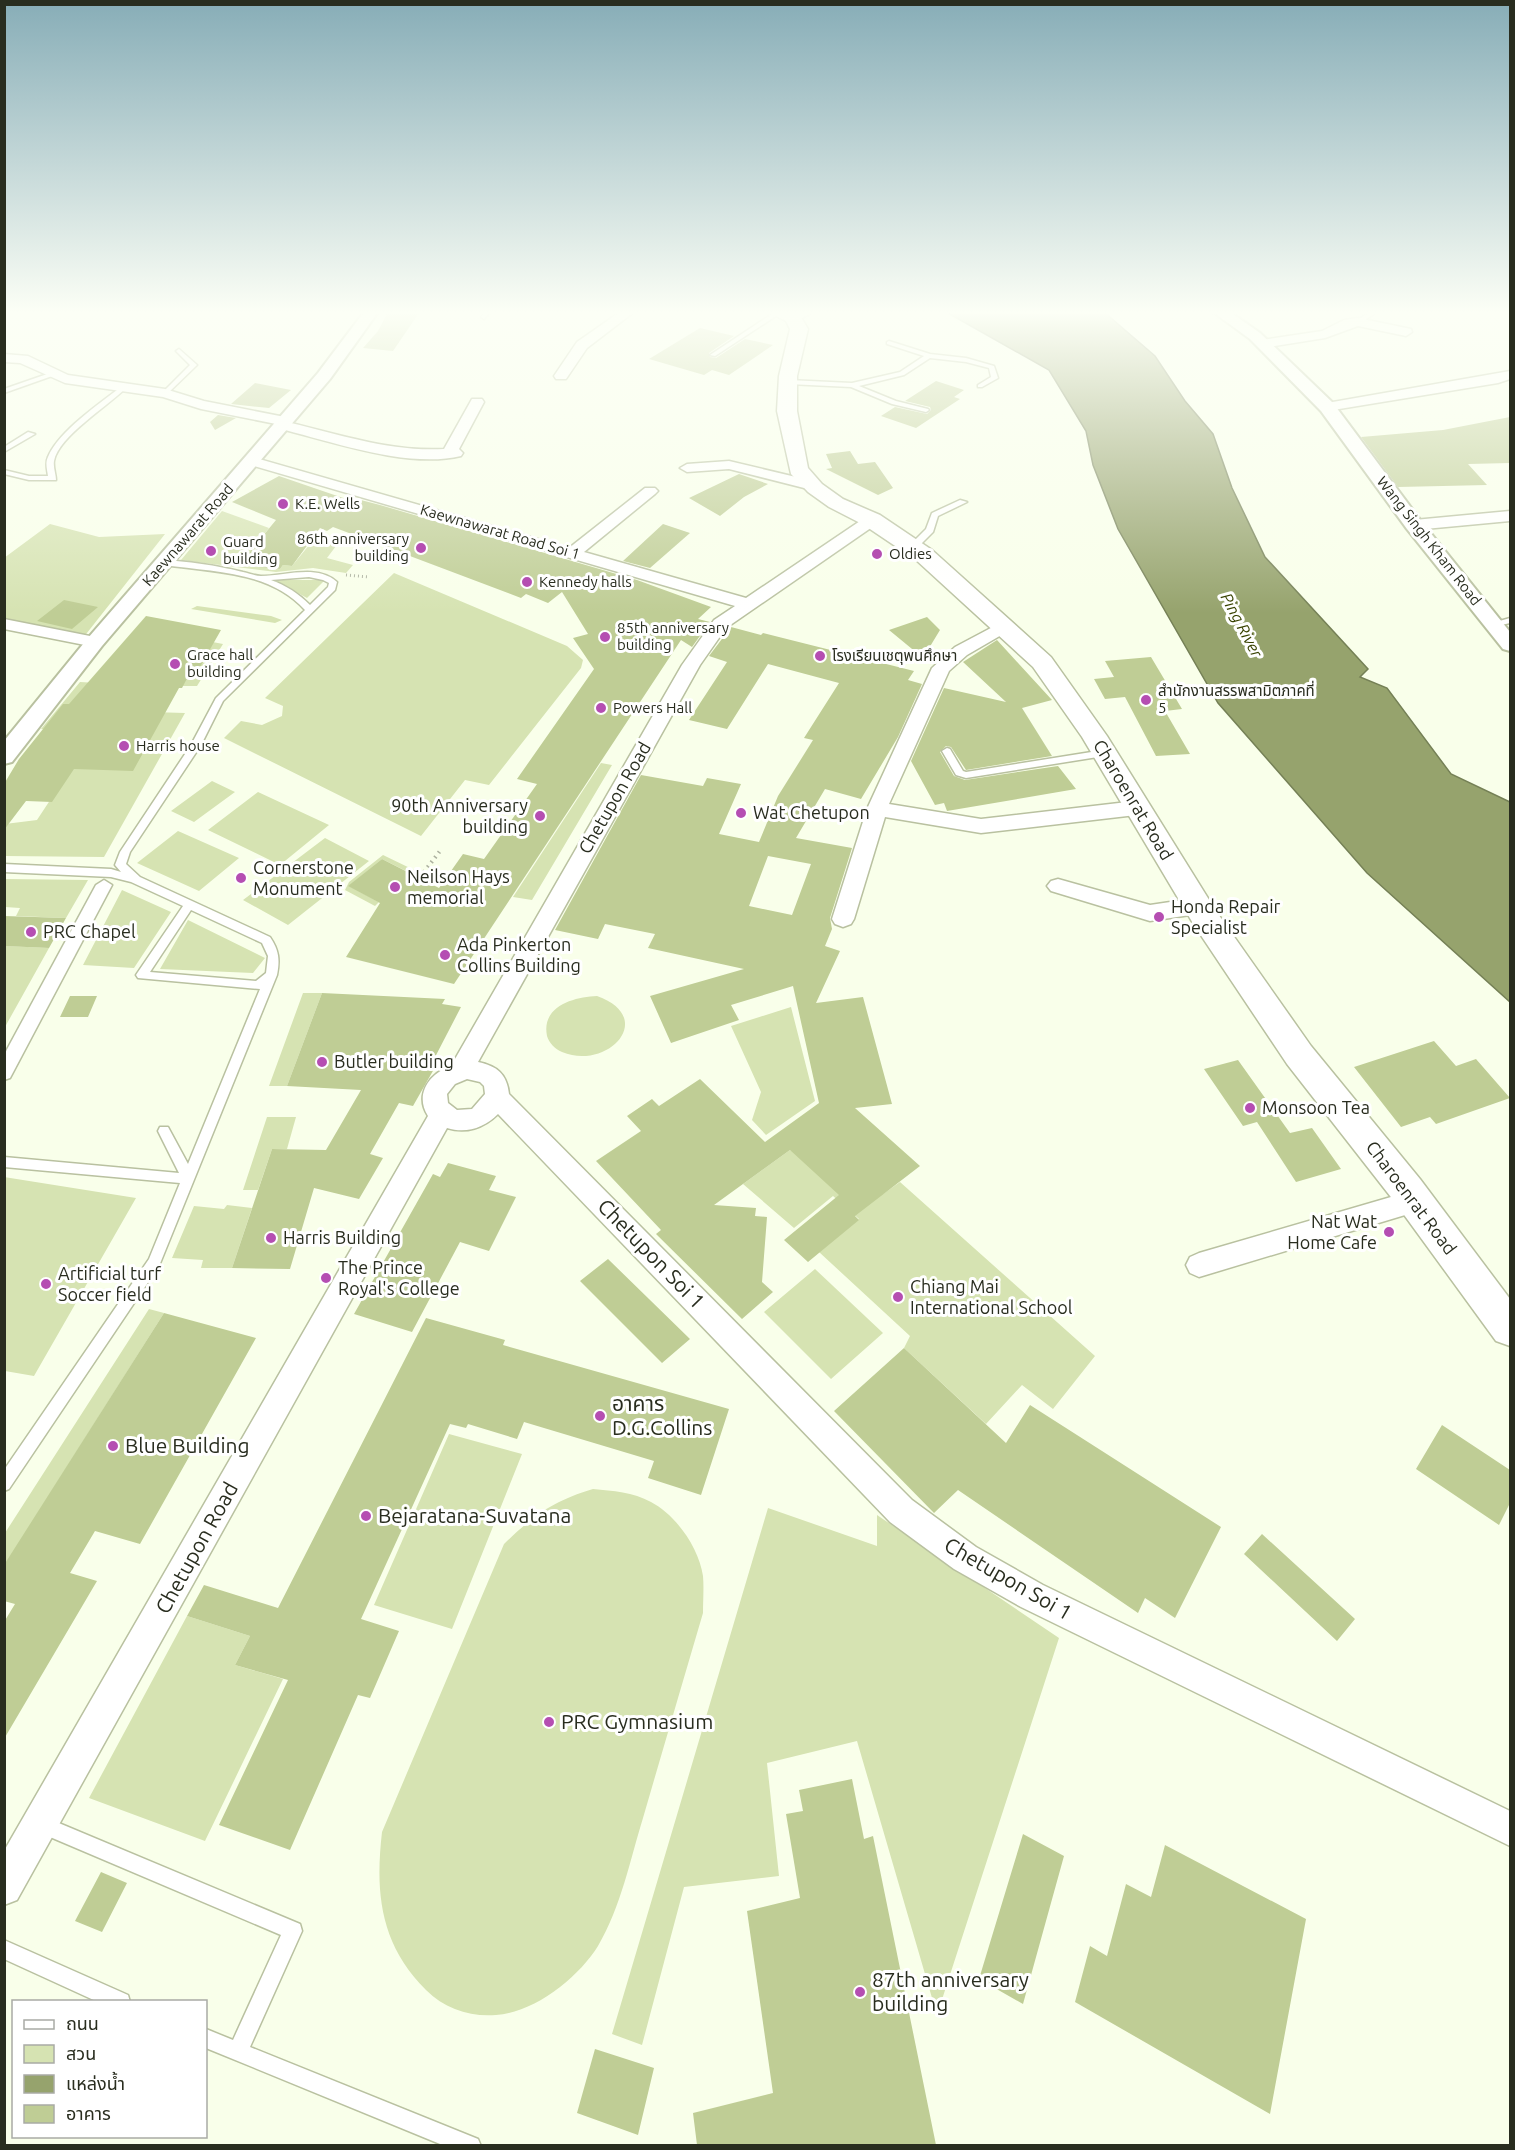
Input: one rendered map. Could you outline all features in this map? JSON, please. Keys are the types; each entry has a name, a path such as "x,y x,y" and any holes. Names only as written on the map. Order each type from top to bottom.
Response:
{"main road":[{"name":"Charoenrat Road","path":"787,412 798,470 812,485 836,503 872,520 912,548 1004,626 1042,662 1104,753 1197,906 1299,1055 1415,1201 1510,1329"}],"street":[{"path":"235,412 284,423 345,442 433,455 452,453 472,412"},
{"name":"Kaewnawarat Road","path":"4,757 95,642 293,412"},
{"name":"Wang Singh Kham Road","path":"1331,412 1414,525 1502,624 1510,645"},
{"name":"Kaewnawarat Road Soi 1","path":"252,461 747,604"},
{"path":"687,468 729,465 812,485"},
{"path":"572,553 650,491"},
{"path":"1414,525 1510,516"},
{"name":"Chetupon Road","path":"460,1071 691,665 720,624 872,520"},
{"path":"4,624 95,642"},
{"path":"843,919 877,809 941,668 961,651 1004,626"},
{"path":"877,809 981,826 1136,807"},
{"path":"4,1073 104,885"},
{"path":"1058,886 1150,913 1197,906"},
{"path":"477,1070 485,1073 497,1084 497,1097 490,1109 471,1119 450,1119 442,1114 434,1100 435,1092 447,1077 460,1071 477,1070"},
{"name":"Chetupon Soi 1","path":"497,1097 901,1511 965,1558 1032,1596 1510,1829"},
{"name":"Chetupon Road","path":"4,1887 442,1114"},
{"path":"1199,1265 1415,1201"}],"lane":[{"path":"4,472 55,482 50,466 57,446 93,412"},
{"path":"4,450 31,434"},
{"path":"912,548 930,530 935,515 963,502"},
{"path":"136,880 123,870 121,858 196,745 219,700 332,588 333,582 327,577 262,578 164,563"},
{"path":"262,578 301,598 309,610"},
{"path":"947,752 959,773 966,775 1104,753"},
{"path":"4,868 111,873 136,880 266,940 273,948 275,957 271,975 154,1262 4,1484"},
{"path":"189,905 142,975 258,985 271,975"},
{"path":"164,1131 189,1179"},
{"path":"4,1162 189,1179"},
{"path":"40,1824 293,1931 237,2053"},
{"path":"4,1949 119,2000"},
{"path":"207,2039 471,2145"}],"path":[{"path":"424,872 440,851"}],"green space":[{"path":"222,511 269,528 241,565 280,569 283,565 292,566 314,539 339,542 327,558 353,565 346,573 313,568 276,572 181,560"},
{"path":"50,524 99,537 165,534 83,638 5,618 4,558"},
{"path":"394,573 567,646 583,660 581,668 489,785 465,780 421,836 224,738 241,721 262,725 282,716 283,706 265,698"},
{"path":"274,580 325,580 307,598"},
{"path":"197,606 271,616 282,620 275,623 191,609"},
{"path":"155,631 223,644 197,686 131,686 117,711 185,713 104,857 5,856 5,824 37,820 93,735 41,729 80,682 131,685"},
{"path":"601,763 612,765 532,900 513,897"},
{"path":"212,781 235,792 194,822 171,811"},
{"path":"258,792 329,825 280,865 208,830"},
{"path":"178,831 239,858 199,891 137,863"},
{"path":"325,838 369,861 288,925 243,900"},
{"path":"383,855 414,870 410,873 382,859 349,886 379,902 375,906 345,890 349,882"},
{"path":"5,879 88,880 66,918 16,916 20,908 5,907"},
{"path":"122,890 171,912 134,968 83,965"},
{"path":"188,920 265,958 253,973 160,969"},
{"path":"5,946 49,948 5,1027"},
{"path":"303,993 322,993 287,1086 269,1086"},
{"path":"597,996 615,1006 624,1017 625,1028 619,1039 609,1048 595,1054 579,1056 562,1052 555,1047 548,1039 546,1026 554,1010 569,1001"},
{"path":"791,1007 815,1101 766,1135 752,1120 761,1092 731,1026"},
{"path":"267,1117 296,1117 287,1149 272,1149 258,1190 243,1190"},
{"path":"790,1150 861,1174 883,1194 900,1182 1095,1356 1053,1409 1022,1385 986,1424 904,1348 910,1336 819,1252 859,1219 833,1196 794,1228 743,1184"},
{"name":"Artificial turf Soccer field","path":"4,1177 136,1198 34,1376 5,1371"},
{"path":"227,1205 252,1208 232,1268 201,1268 203,1260 172,1258 194,1206 224,1209"},
{"path":"815,1269 883,1333 831,1379 764,1312"},
{"path":"149,1309 164,1313 5,1565 5,1533"},
{"path":"449,1434 522,1454 452,1629 374,1605"},
{"name":"PRC Gymnasium","path":"593,1489 623,1492 651,1502 669,1515 685,1533 701,1565 703,1613 624,1883 613,1915 598,1946 590,1958 567,1981 525,2008 496,2015 467,2013 441,2002 426,1990 411,1973 390,1936 384,1917 379,1876 382,1832 504,1544 545,1510"},
{"path":"768,1508 877,1546 877,1515 1059,1638 937,2015 857,1741 767,1763 779,1876 684,1887 642,2045 612,2034"},
{"path":"187,1616 250,1636 235,1665 283,1679 205,1841 89,1798"}],"water":[{"name":"Ping River","path":"1075,412 1195,412 1213,434 1232,488 1265,557 1368,669 1360,677 1387,688 1451,774 1510,802 1510,1002 1367,873 1218,703 1118,529 1093,465 1086,431"}],"building":[{"path":"887,412 940,412 916,428 881,416"},
{"path":"218,415 236,418 215,430 210,422"},
{"path":"1510,417 1510,463 1468,464 1487,485 1398,487 1361,437 1443,430"},
{"path":"850,451 858,464 875,462 893,488 878,495 826,469 832,468 826,454"},
{"path":"739,474 768,484 744,497 720,516 689,498"},
{"path":"279,476 349,500 357,499 380,505 637,580 711,607 698,619 710,622 692,647 681,640 454,984 346,957 380,903 348,886 382,859 439,888 463,854 484,859 537,784 517,779 594,669 573,638 588,634 562,592 548,603 526,594 521,598 333,527 327,531 320,528 292,566 283,565 280,569 239,565 276,520 232,502"},
{"path":"663,524 690,533 650,568 623,561"},
{"path":"64,600 98,607 72,629 37,621"},
{"path":"146,616 221,630 200,667 193,667 182,688 179,688 133,771 74,769 52,802 26,801 4,830 4,784 19,759 63,704 69,704"},
{"path":"927,617 940,630 923,658 889,630"},
{"path":"731,627 914,671 908,680 922,684 898,737 861,799 825,789 796,838 852,848 830,918 832,929 825,946 840,951 816,1003 863,997 892,1104 855,1108 920,1166 855,1216 859,1220 808,1262 784,1240 839,1195 790,1150 714,1205 756,1208 755,1216 767,1217 762,1282 773,1292 742,1319 656,1234 661,1230 596,1161 641,1131 627,1116 652,1099 659,1106 700,1079 765,1142 819,1103 793,986 731,1005 739,1020 671,1043 650,996 744,969 648,948 655,934 605,924 598,939 555,930 641,775 703,786 707,778 741,784 719,834 759,842 778,796 813,740 804,738 839,683 768,664 727,729 689,720 727,662 709,656","holes":["768,856 811,864 792,915 749,906"]},
{"path":"997,640 1052,700 1022,708 1052,756 966,770 951,747 946,746 940,752 954,776 965,780 1058,766 1076,789 947,811 944,803 935,805 911,761 944,688 1006,702 963,662"},
{"path":"1151,657 1182,709 1165,711 1190,754 1156,756 1125,697 1105,699 1094,679 1114,677 1105,661"},
{"name":"PRC Chapel","path":"4,916 66,918 49,948 4,946"},
{"path":"322,993 445,999 442,1004 461,1007 433,1061 438,1062 413,1106 399,1103 370,1154 383,1158 359,1199 314,1188 290,1269 232,1268 272,1149 326,1150 361,1090 287,1086"},
{"path":"70,996 97,996 88,1017 60,1017"},
{"path":"1434,1041 1456,1066 1476,1059 1510,1098 1436,1124 1430,1117 1401,1127 1354,1067"},
{"path":"1238,1060 1290,1133 1312,1128 1341,1169 1296,1182 1257,1122 1243,1126 1204,1069"},
{"path":"448,1163 496,1176 489,1190 516,1197 489,1251 460,1242 412,1332 354,1314 433,1174 440,1177"},
{"path":"608,1259 690,1339 662,1363 580,1281"},
{"name":"Blue Building","path":"164,1313 256,1338 140,1544 95,1531 70,1573 97,1581 4,1739 4,1622 15,1604 4,1601 4,1565"},
{"name":"Bejaratana-Suvatana","path":"426,1318 505,1340 503,1345 729,1409 701,1495 648,1478 654,1461 524,1422 517,1439 468,1424 466,1428 450,1424 361,1619 399,1631 370,1698 358,1695 290,1850 219,1825 288,1680 235,1665 250,1636 187,1616 204,1585 278,1608"},
{"path":"904,1348 1006,1443 1030,1405 1221,1527 1175,1618 1145,1598 1138,1613 958,1490 934,1513 834,1411"},
{"path":"1442,1425 1510,1470 1510,1503 1499,1525 1416,1469"},
{"path":"1262,1534 1355,1619 1337,1641 1244,1554"},
{"name":"87th anniversary building","path":"852,1779 864,1839 873,1836 936,2145 697,2145 693,2113 773,2093 747,1911 800,1898 786,1814 803,1811 799,1790"},
{"path":"1023,1834 1064,1856 1023,2004 979,1979"},
{"path":"1165,1845 1306,1919 1270,2114 1075,2002 1090,1946 1107,1956 1126,1884 1151,1897"},
{"path":"101,1872 127,1883 102,1932 75,1921"},
{"path":"595,2049 654,2068 638,2135 577,2113"}],"place":[{"name":"K.E. Wells","path":"283,504"},
{"name":"86th anniversary building","path":"421,548"},
{"name":"Guard building","path":"211,551"},
{"name":"Oldies","path":"877,554"},
{"name":"Kennedy halls","path":"527,582"},
{"name":"85th anniversary building","path":"605,637"},
{"name":"โรงเรียนเชตุพนศึกษา","path":"820,656"},
{"name":"Grace hall building","path":"175,664"},
{"name":"สำนักงานสรรพสามิตภาคที่ 5","path":"1146,700"},
{"name":"Powers Hall","path":"601,708"},
{"name":"Harris house","path":"124,746"},
{"name":"Wat Chetupon","path":"741,813"},
{"name":"90th Anniversary building","path":"540,816"},
{"name":"Cornerstone Monument","path":"241,878"},
{"name":"Neilson Hays memorial","path":"395,887"},
{"name":"Honda Repair Specialist","path":"1159,917"},
{"name":"PRC Chapel","path":"31,932"},
{"name":"Ada Pinkerton Collins Building","path":"445,955"},
{"name":"Butler building","path":"322,1062"},
{"name":"Monsoon Tea","path":"1250,1108"},
{"name":"Nat Wat Home Cafe","path":"1389,1232"},
{"name":"Harris Building","path":"271,1238"},
{"name":"The Prince Royal's College","path":"326,1278"},
{"name":"Artificial turf Soccer field","path":"46,1284"},
{"name":"Chiang Mai International School","path":"898,1297"},
{"name":"อาคาร D.G.Collins","path":"600,1416"},
{"name":"Blue Building","path":"113,1446"},
{"name":"Bejaratana-Suvatana","path":"366,1516"},
{"name":"PRC Gymnasium","path":"549,1722"},
{"name":"87th anniversary building","path":"860,1992"}]}
